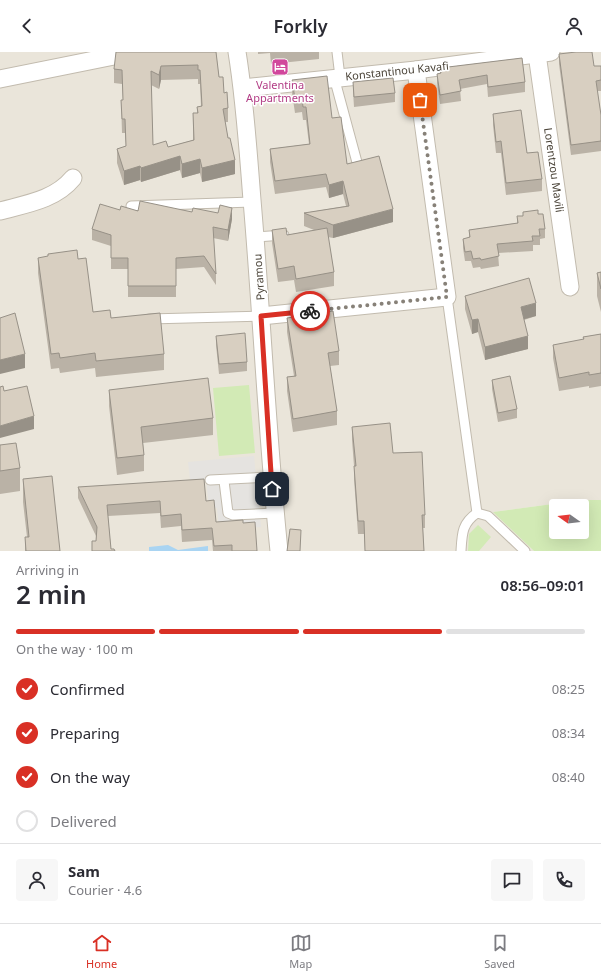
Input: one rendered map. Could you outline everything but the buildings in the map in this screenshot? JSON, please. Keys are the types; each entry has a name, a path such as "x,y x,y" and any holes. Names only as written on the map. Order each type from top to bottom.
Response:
{"street":[{"path":"0,79 134,52"},
{"name":"Pyramou","path":"237,52 243,88 256,237 270,477 279,551"},
{"name":"Konstantinou Kavafi","path":"243,88 337,77 416,70 544,53"},
{"name":"Lorentzou Mavili","path":"544,53 570,287"},
{"path":"261,316 447,297 416,70"},
{"path":"0,211 51,197 66,186 73,178"}],"lane":[{"path":"337,52 337,77 358,166"},
{"path":"131,206 252,202"},
{"path":"256,237 292,234"},
{"path":"447,297 477,513"},
{"path":"143,319 261,316"},
{"path":"210,480 224,481 270,477"},
{"path":"224,481 228,513 275,513"},
{"path":"461,551 462,533 465,525 470,518 477,513"},
{"path":"477,513 488,516 525,551"}],"shaded area":[{"path":"0,52 601,52 601,500 549,499 549,504 494,512 534,551 0,551"},
{"path":"254,456 261,527 219,530 217,508 209,509 206,479 190,480 188,462"}],"green space":[{"path":"249,385 255,453 219,456 213,388"},
{"path":"589,500 601,500 601,551 534,551 493,512 549,504 549,539 589,539"},
{"path":"478,525 491,537 479,551 468,551 469,534"}],"water":[{"path":"168,545 178,550 208,546 208,551 149,551 149,547"}],"way so far":[{"path":"310,311 447,297 420,100"}],"place":[{"name":"Valentina Appartments","path":"280,67"}],"route":[{"path":"272,489 270,477 266,380 261,316 310,311"}]}
